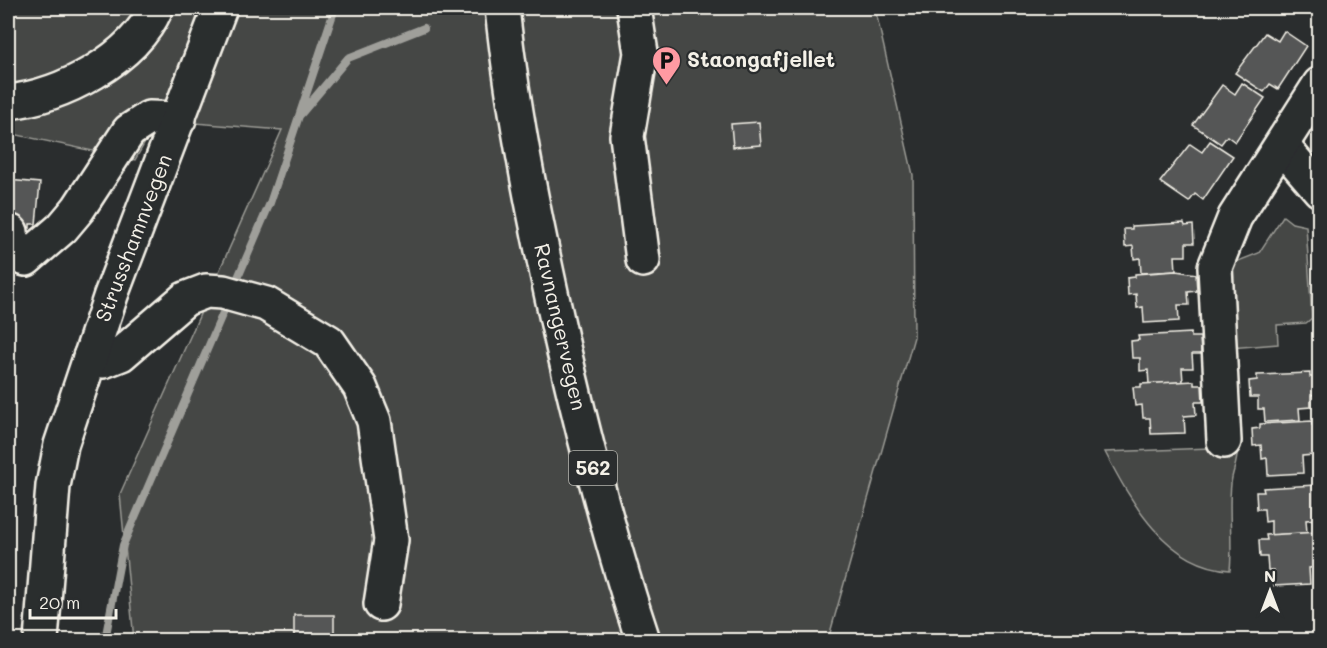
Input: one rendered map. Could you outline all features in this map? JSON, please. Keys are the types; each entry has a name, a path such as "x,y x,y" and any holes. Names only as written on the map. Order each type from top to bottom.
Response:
{"street":[{"path":"8,102 75,84 108,62 135,38 156,8"},
{"name":"Strusshamnvegen","path":"41,640 53,486 61,446 111,295 220,8"},
{"name":"Ravnangervegen","path":"502,8 517,113 551,293 605,513 643,640"},
{"path":"634,8 641,53 627,136 643,260"},
{"path":"1224,441 1215,267 1235,217 1320,84"},
{"name":"Strusshamnvegen","path":"12,244 26,259 62,228 99,178 129,131 149,118 179,119"},
{"path":"1282,146 1320,190"},
{"name":"Strusshamnvegen","path":"90,357 103,361 121,354 185,299 206,291 223,292 266,304 328,342 360,387 374,421 391,540 381,604"}],"shaded area":[{"path":"8,8 875,8 913,175 914,337 828,640 134,640 120,494 282,130 158,120 135,160 8,133"},
{"path":"1283,216 1292,223 1306,226 1312,318 1306,323 1277,325 1278,344 1230,348 1228,265 1259,253"},
{"path":"1237,447 1230,495 1230,570 1207,566 1187,557 1169,544 1139,510 1105,452"}],"building":[{"path":"1284,31 1306,46 1278,89 1270,84 1264,92 1235,73 1265,33 1278,41"},
{"path":"1242,83 1265,98 1235,142 1227,136 1221,144 1193,125 1222,85 1235,94"},
{"path":"759,122 761,145 733,147 731,124"},
{"path":"1210,141 1233,156 1203,200 1195,194 1189,202 1160,182 1190,144 1202,152"},
{"path":"8,180 40,183 36,224 30,224 30,228 8,221"},
{"path":"1184,223 1185,226 1193,225 1194,243 1186,243 1186,256 1175,256 1176,271 1141,273 1140,258 1134,259 1133,246 1125,247 1124,229 1132,229 1132,226"},
{"path":"1176,271 1196,274 1197,291 1188,292 1189,305 1178,305 1179,321 1144,323 1143,307 1137,308 1136,294 1128,295 1127,278 1135,277 1135,274"},
{"path":"1191,333 1191,337 1200,337 1201,354 1192,354 1193,368 1182,368 1183,382 1149,384 1148,370 1140,371 1140,358 1132,358 1131,341 1139,340 1138,336"},
{"path":"1310,373 1310,377 1318,377 1319,394 1311,395 1311,407 1299,408 1300,420 1265,422 1264,409 1258,409 1258,397 1250,397 1249,381 1257,380 1257,375"},
{"path":"1194,381 1194,385 1202,385 1203,402 1195,402 1196,415 1184,416 1185,433 1151,434 1150,418 1143,418 1142,405 1135,406 1133,387 1141,387 1141,384"},
{"path":"1312,421 1312,425 1320,425 1320,442 1314,442 1314,455 1302,456 1303,473 1268,475 1267,458 1262,459 1261,445 1253,446 1252,429 1260,428 1260,424"},
{"path":"1316,485 1316,488 1320,488 1318,519 1306,520 1307,533 1271,535 1271,521 1265,522 1264,509 1257,509 1256,492 1264,492 1263,488"},
{"path":"1319,532 1320,567 1309,568 1310,584 1274,586 1273,570 1268,570 1267,557 1260,557 1259,540 1267,540 1266,535"},
{"path":"294,615 334,615 334,640 294,640"}],"waterway":[{"path":"233,289 270,203 335,8"},
{"path":"301,114 348,58 424,28"},
{"path":"105,640 123,545 228,301"}],"place":[{"name":"Staongafjellet","path":"666,86"}]}
